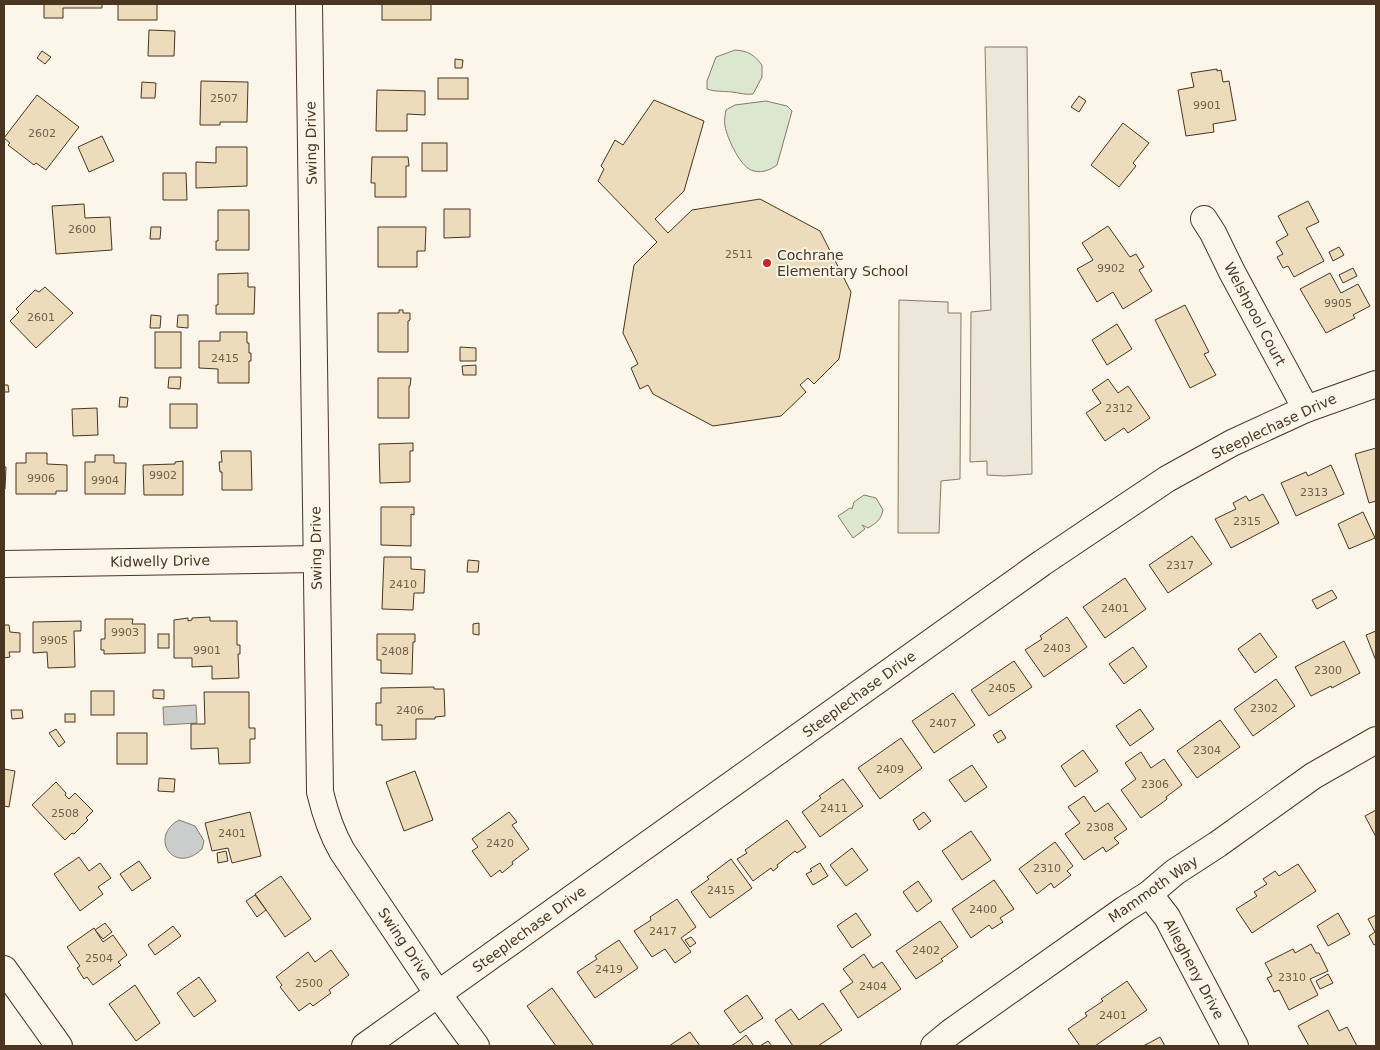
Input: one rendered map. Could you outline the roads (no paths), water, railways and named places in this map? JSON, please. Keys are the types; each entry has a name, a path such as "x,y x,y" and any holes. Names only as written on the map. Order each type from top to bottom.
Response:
{"street":[{"name":"Swing Drive","path":"309,4 320,792 332,835 438,994 476,1046"},
{"name":"Welshpool Court","path":"1204,219 1214,233 1232,272 1306,409"},
{"name":"Steeplechase Drive","path":"365,1046 1042,562 1167,479 1232,443 1306,409 1376,384"},
{"name":"Kidwelly Drive","path":"4,564 316,559"},
{"name":"Mammoth Way","path":"934,1046 1117,914 1149,894 1175,872 1218,844 1313,776 1376,740"},
{"name":"Allegheny Drive","path":"1149,894 1167,917 1235,1046"},
{"path":"4,969 59,1046"}],"place":[{"name":"Cochrane Elementary School","path":"767,263"}]}
